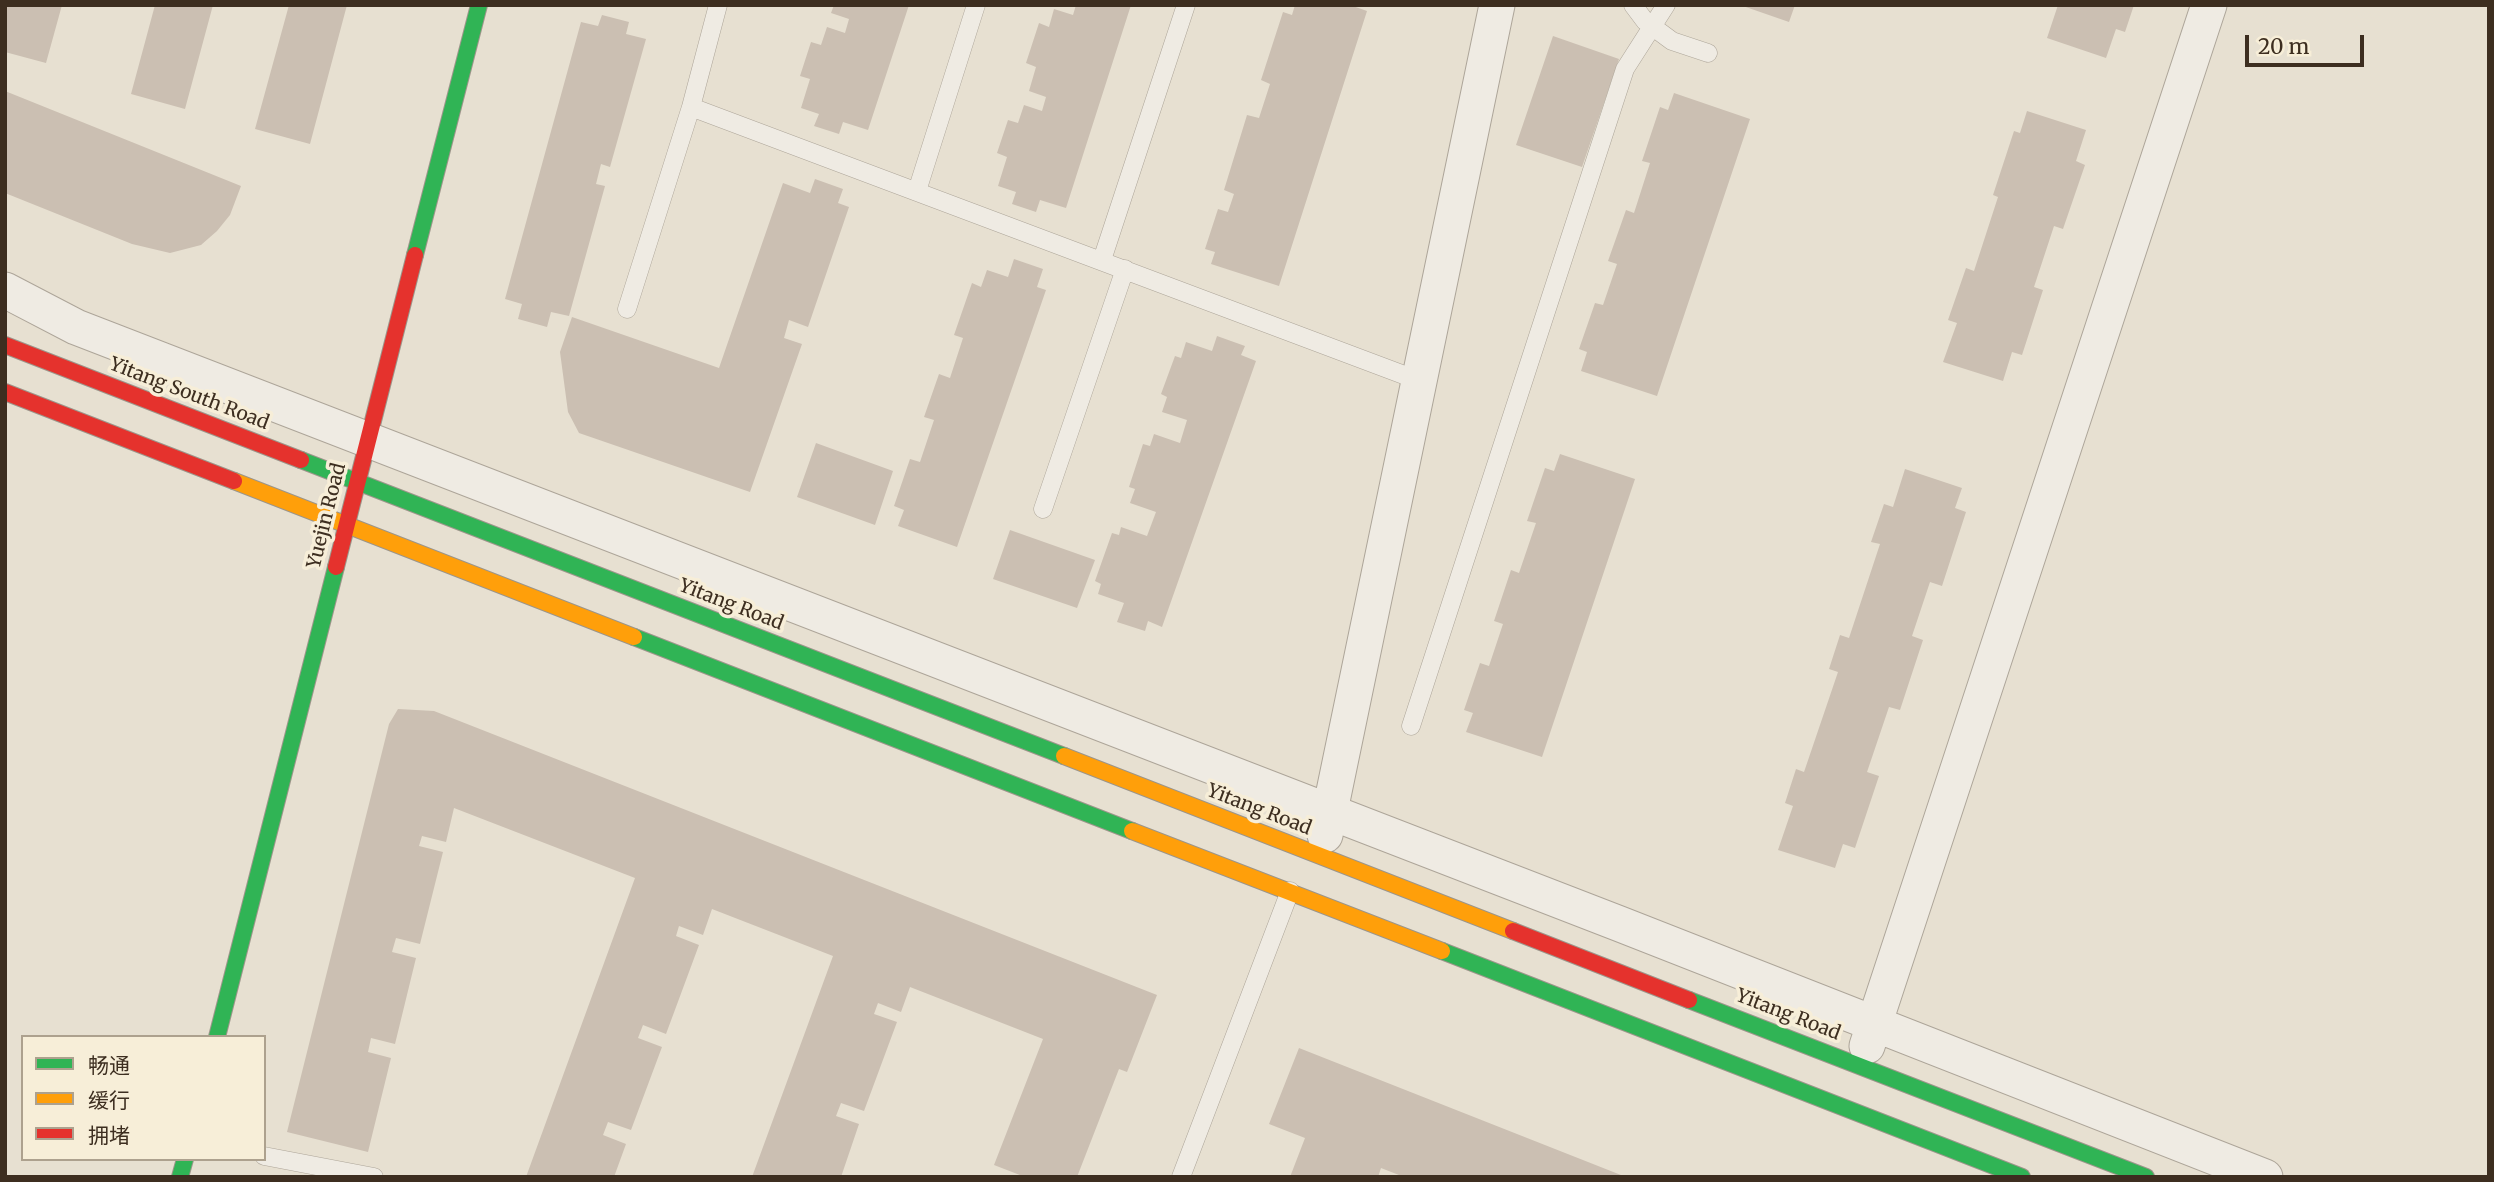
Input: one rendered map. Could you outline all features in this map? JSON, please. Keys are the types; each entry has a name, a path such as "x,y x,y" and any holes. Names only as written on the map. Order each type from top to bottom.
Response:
{"main road":[{"name":"Yuejin Road","path":"218,1035 479,5"},
{"name":"Yitang South Road","path":"5,345 358,482"},
{"path":"5,392 2022,1177"},
{"name":"Yitang Road","path":"358,482 2146,1177"}],"street":[{"path":"1321,856 1497,5"},
{"path":"1860,1066 2209,5"},
{"path":"5,290 76,327 1330,811 2265,1177"}],"lane":[{"path":"627,309 691,107 718,5"},
{"path":"917,191 976,5"},
{"path":"1102,261 1186,5"},
{"path":"1633,5 1645,21 1672,41 1708,53"},
{"path":"1411,726 1625,69 1666,5"},
{"path":"691,107 1420,381"},
{"path":"1042,509 1125,269"},
{"path":"1181,1177 1290,891"},
{"path":"266,1156 374,1177"}],"building":[{"path":"5,5 62,5 46,63 5,52"},
{"path":"155,5 213,5 185,109 131,94"},
{"path":"289,5 347,5 310,144 255,129"},
{"path":"834,5 909,5 868,130 843,122 839,134 814,126 819,114 801,108 810,79 800,76 811,42 821,45 827,27 845,33 849,19 831,13"},
{"path":"1076,5 1131,5 1066,208 1040,200 1036,212 1012,204 1016,192 998,186 1007,157 997,153 1008,120 1018,123 1024,105 1042,111 1046,97 1029,91 1036,67 1026,63 1039,23 1049,27 1054,9 1073,15"},
{"path":"1295,5 1350,5 1367,11 1279,286 1211,264 1215,252 1205,249 1218,209 1228,212 1234,194 1224,190 1247,115 1259,118 1270,84 1261,80 1283,12 1292,15"},
{"path":"1740,5 1795,5 1789,22"},
{"path":"2058,5 2134,5 2125,32 2116,29 2106,58 2047,38"},
{"path":"602,15 629,22 626,34 646,39 610,167 601,164 596,184 605,186 569,316 551,312 547,327 518,319 522,304 505,299 581,22 598,26"},
{"path":"1553,36 1619,59 1582,167 1516,145"},
{"path":"5,91 241,186 230,215 201,245 170,253 132,244 5,193"},
{"path":"1674,93 1750,119 1657,396 1581,371 1587,352 1579,349 1595,303 1603,305 1617,264 1608,261 1626,210 1634,213 1650,163 1642,161 1660,107 1668,110"},
{"path":"2027,111 2086,130 2076,161 2085,165 2063,229 2054,226 2034,287 2043,290 2022,355 2012,352 2003,381 1943,362 1957,323 1948,320 1966,268 1974,271 1998,197 1993,195 2014,131 2020,133"},
{"path":"815,179 843,189 838,203 849,207 808,327 789,320 784,338 802,344 750,492 579,433 568,412 560,352 572,317 719,368 783,183 810,193"},
{"path":"1014,259 1043,269 1037,287 1046,290 957,547 898,526 904,510 894,506 910,459 920,462 934,420 924,417 939,374 950,378 963,338 954,335 972,283 981,287 987,270 1008,277"},
{"path":"1217,336 1245,346 1241,355 1256,361 1162,627 1148,621 1145,631 1117,622 1124,603 1098,594 1101,584 1095,581 1112,533 1119,535 1121,527 1147,536 1156,512 1130,503 1135,489 1129,487 1143,444 1150,446 1154,434 1180,443 1187,420 1162,412 1167,397 1161,394 1175,356 1181,358 1186,342 1212,351"},
{"path":"816,443 893,471 875,525 797,497"},
{"path":"1560,454 1635,479 1542,757 1466,732 1473,713 1464,710 1480,663 1489,666 1503,624 1494,621 1511,570 1519,573 1536,523 1527,521 1545,468 1554,471"},
{"path":"1905,469 1962,488 1955,508 1966,512 1942,586 1930,582 1912,636 1923,640 1900,710 1889,707 1867,772 1879,776 1855,848 1843,844 1835,868 1778,850 1793,806 1785,803 1796,769 1804,772 1838,672 1829,669 1840,635 1849,638 1880,544 1871,542 1884,504 1893,507"},
{"path":"1010,530 1095,560 1077,608 993,579"},
{"path":"398,709 434,711 1157,995 1127,1072 1119,1069 1077,1177 1025,1177 994,1165 1043,1039 910,987 901,1012 878,1003 874,1014 897,1022 864,1111 841,1103 836,1116 859,1124 841,1177 752,1177 833,956 712,909 703,935 679,926 676,936 699,945 666,1034 643,1025 638,1038 662,1047 631,1130 608,1122 603,1135 626,1144 614,1177 526,1177 635,878 454,808 446,842 422,836 419,846 443,852 420,944 396,938 392,952 416,958 395,1044 371,1038 368,1052 391,1058 368,1152 287,1132 389,724"},
{"path":"1299,1048 1626,1177 1404,1177 1381,1168 1378,1177 1290,1177 1305,1138 1269,1124"}],"traffic: fast":[{"path":"415,255 479,5"},
{"path":"301,460 1064,756"},
{"path":"218,1035 336,567"},
{"path":"634,637 1132,831"},
{"path":"1442,951 2022,1177"},
{"path":"1689,1000 2146,1177"},
{"path":"180,1177 184,1161"}],"traffic: slow":[{"path":"234,481 634,637"},
{"path":"1064,756 1513,931"},
{"path":"1132,831 1442,951"}],"traffic: jam":[{"path":"336,567 415,255"},
{"path":"5,345 301,460"},
{"path":"5,392 234,481"},
{"path":"1513,931 1689,1000"}]}
